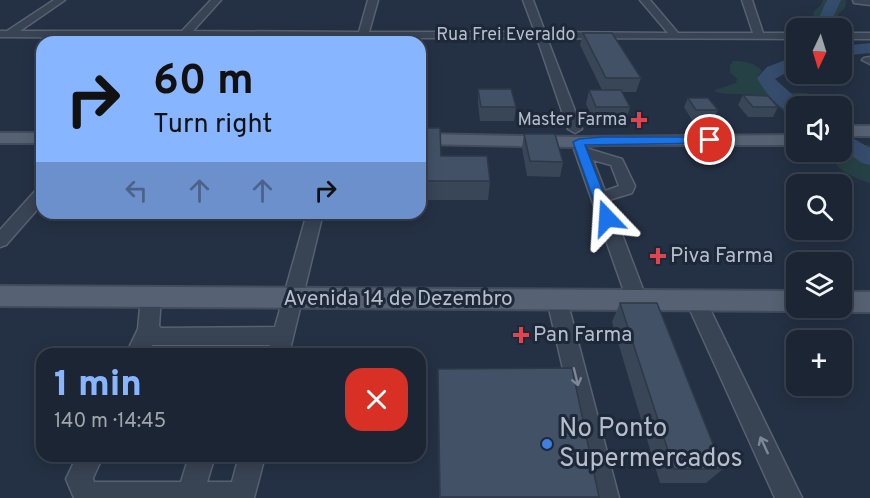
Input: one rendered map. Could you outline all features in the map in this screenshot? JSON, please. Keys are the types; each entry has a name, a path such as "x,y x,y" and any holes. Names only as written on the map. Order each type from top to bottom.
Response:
{"main road":[{"path":"0,130 36,130"},
{"path":"426,131 578,138 786,131"},
{"path":"852,135 869,137"},
{"path":"0,138 36,138"},
{"path":"426,139 786,140"},
{"name":"Avenida 14 de Dezembro","path":"0,296 786,301"},
{"path":"852,302 870,302"}],"street":[{"path":"3,36 60,0"},
{"path":"184,36 216,0"},
{"path":"363,36 373,0"},
{"path":"528,0 637,300"},
{"path":"645,0 675,35"},
{"path":"747,0 759,35"},
{"path":"858,1 870,2"},
{"name":"Rua Frei Everaldo","path":"3,36 36,36"},
{"name":"Rua Frei Everaldo","path":"426,38 786,36"},
{"path":"852,36 870,36"},
{"path":"578,138 617,162 627,186 626,189 599,198"},
{"path":"0,241 36,201"},
{"path":"148,329 156,337 238,345 280,345 313,219"},
{"path":"140,348 148,329 151,297"},
{"path":"557,300 606,498"},
{"path":"696,301 789,498"},
{"path":"87,462 79,479 87,495 241,497 250,462"},
{"path":"190,496 200,462"}],"green space":[{"path":"823,0 846,0 845,8 838,14 838,18 814,18 813,12"},
{"path":"733,61 741,61 756,66 762,71 758,75 759,81 770,90 815,96 786,96 786,113 773,102 758,95 716,92 715,90 736,83 737,79 730,72 730,65"},
{"path":"854,145 870,145 870,183 846,173 835,162 852,162 852,149 857,148"}],"building":[{"path":"583,33 612,33 641,78 606,78"},
{"path":"478,89 511,89 516,107 481,107"},
{"path":"589,90 621,90 630,107 596,107"},
{"path":"743,95 768,96 778,107 753,107"},
{"path":"688,98 708,98 718,110 696,110"},
{"path":"426,128 440,128 441,156 487,156 490,181 426,181"},
{"path":"524,134 555,134 563,162 530,161"},
{"path":"620,303 657,303 723,469 674,469"},
{"path":"572,368 599,497 440,497 438,369"}],"waterway":[{"path":"828,18 834,0"},
{"path":"852,50 870,48"},
{"path":"786,65 773,71 766,78 775,91 786,100"},
{"path":"852,146 870,158"}],"place":[{"name":"Master Farma","path":"639,120"},
{"name":"Piva Farma","path":"658,256"},
{"name":"Pan Farma","path":"521,335"},
{"name":"No Ponto Supermercados","path":"547,444"}],"route":[{"path":"607,218 579,142 710,140"}]}
